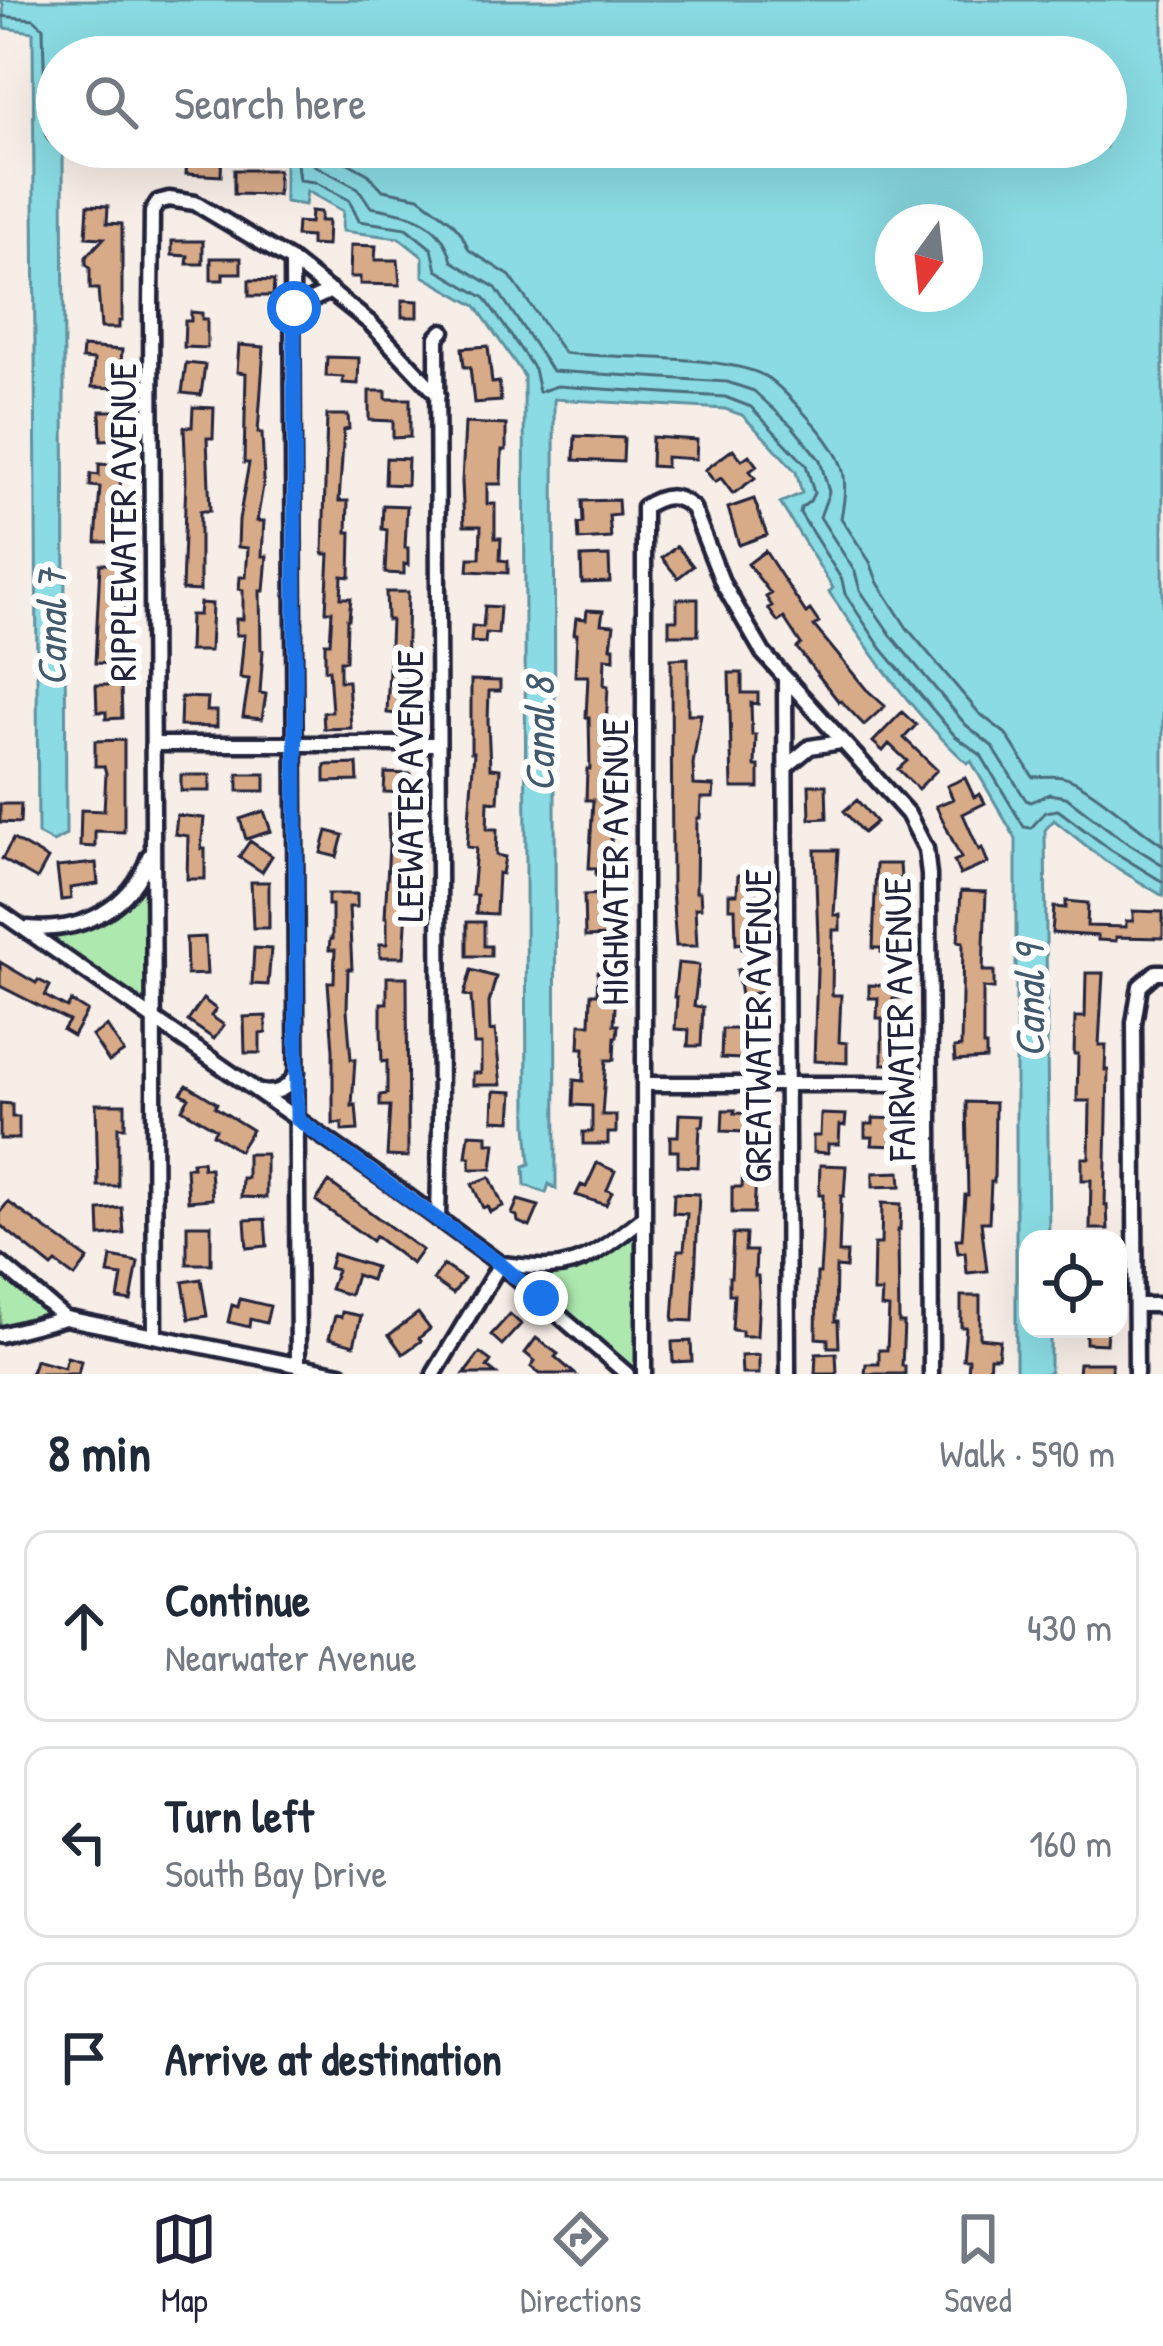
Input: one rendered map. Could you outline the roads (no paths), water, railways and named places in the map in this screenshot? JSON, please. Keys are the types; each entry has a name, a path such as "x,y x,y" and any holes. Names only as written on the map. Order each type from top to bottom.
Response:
{"street":[{"name":"RIPPLEWATER AVENUE","path":"155,1336 152,212 158,202 169,199 195,203 292,261"},
{"path":"292,261 370,323 438,395"},
{"path":"292,261 298,1365"},
{"path":"294,308 331,290"},
{"name":"LEEWATER AVENUE","path":"438,1219 437,337 443,331"},
{"name":"FAIRWATER AVENUE","path":"644,507 669,496 693,508 735,607 763,653 908,814 926,849 931,1374"},
{"name":"HIGHWATER AVENUE","path":"644,507 644,1374"},
{"name":"GREATWATER AVENUE","path":"785,679 788,1374"},
{"path":"787,766 810,747 841,742"},
{"path":"153,744 438,744"},
{"path":"22,927 79,926 110,909 139,879 154,843"},
{"path":"0,912 500,1264 626,1374"},
{"path":"1136,1374 1134,1023 1140,986 1156,972 1163,972"},
{"path":"257,1091 279,1092 292,1083 297,1071"},
{"path":"644,1084 930,1084"},
{"path":"399,1190 427,1190 439,1177"},
{"path":"500,1264 548,1268 592,1256 644,1217"},
{"path":"0,1263 65,1318"},
{"path":"434,1374 500,1264"},
{"path":"1136,1305 1163,1305"},
{"path":"0,1335 65,1318 340,1374"}],"water":[{"path":"0,0 1163,0 1163,896 1104,860 1054,820 1045,830 1049,1230 1019,1230 1019,1338 1050,1338 1050,1374 1016,1374 1016,839 971,761 967,763 947,744 910,703 829,592 833,588 780,503 802,493 796,472 742,415 725,409 554,399 556,1189 549,1184 546,1193 525,1185 524,1166 530,1164 524,376 476,306 423,276 423,257 399,238 342,231 343,211 307,191 305,205 285,202 285,168 1127,168 1127,36 36,36 36,168 63,168 66,835 53,842 38,834 33,32 4,28"}],"water label":[{"name":"Canal 7","path":"51,628"},
{"name":"Canal 8","path":"539,735"},
{"name":"Canal 9","path":"1029,1002"}]}
